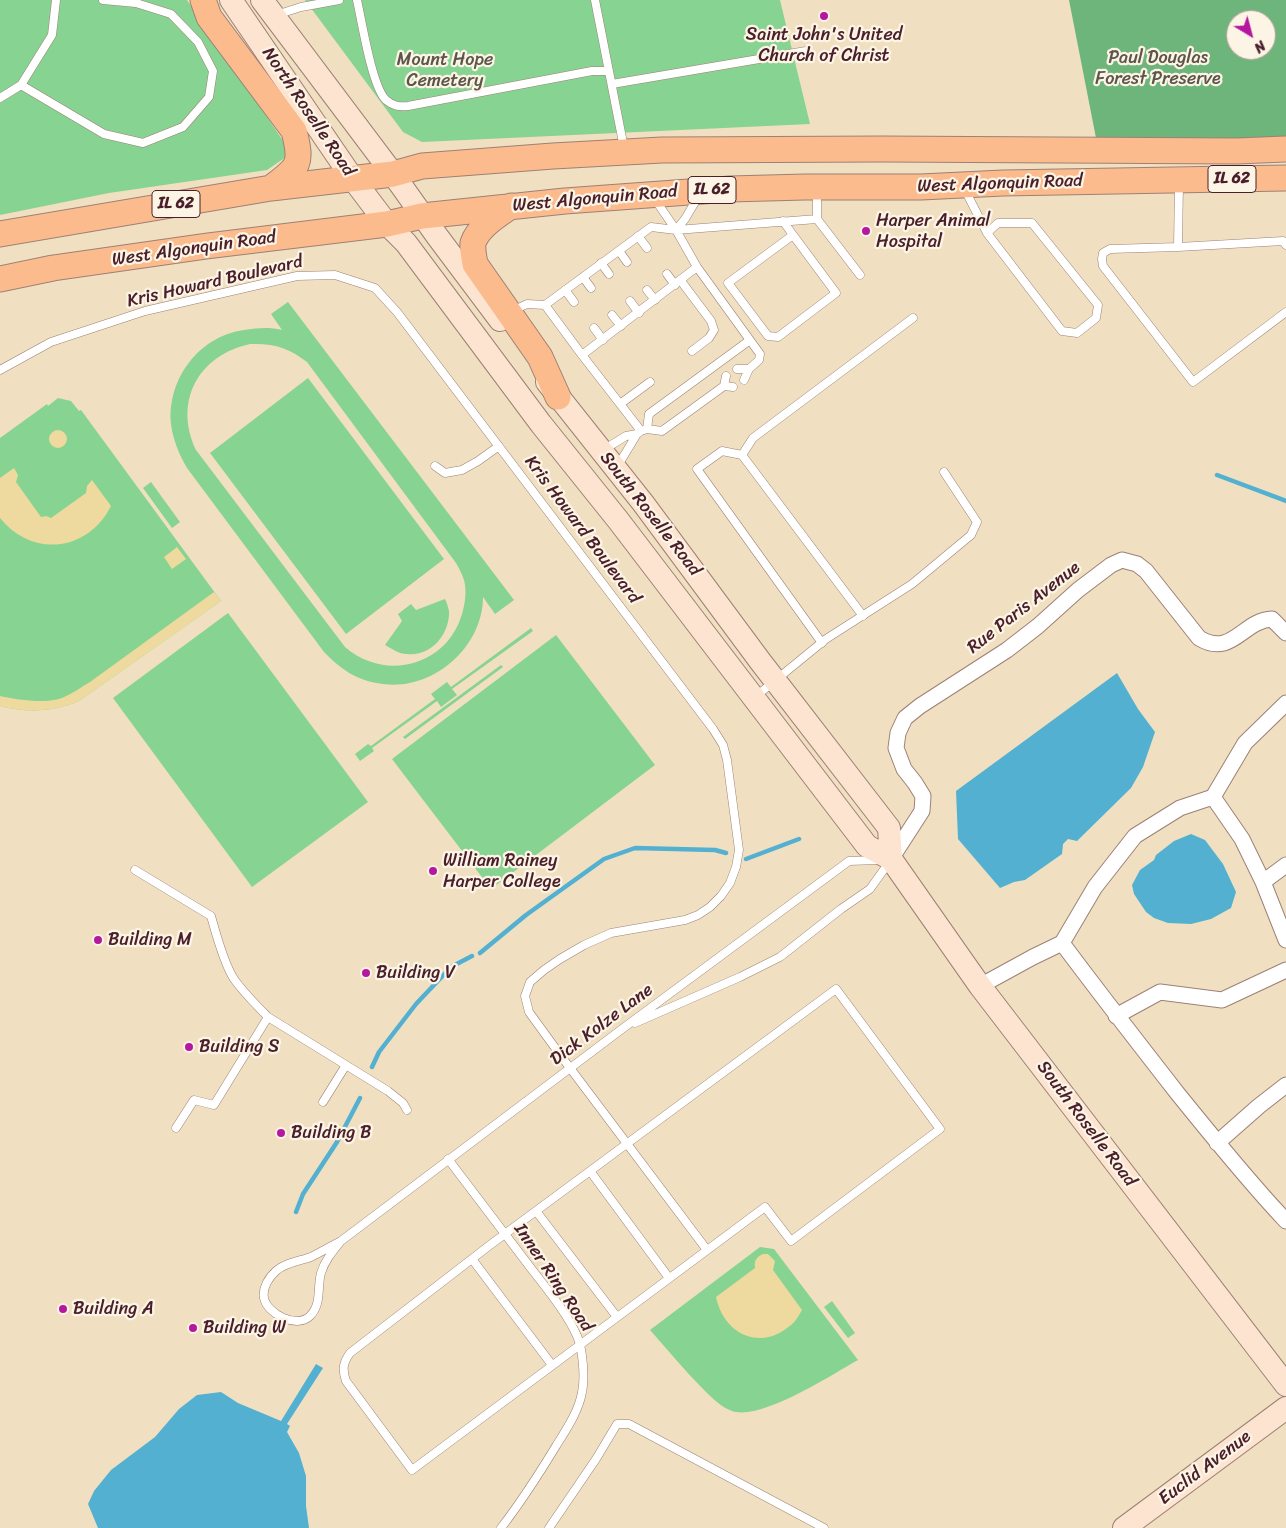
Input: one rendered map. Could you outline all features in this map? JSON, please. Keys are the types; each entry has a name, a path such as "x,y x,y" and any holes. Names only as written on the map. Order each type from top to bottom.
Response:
{"main road":[{"path":"203,0 209,17 294,130 298,149 297,164 295,169 271,188"},
{"name":"North Roselle Road","path":"231,0 387,224"},
{"name":"North Roselle Road","path":"268,8 393,174"},
{"name":"West Algonquin Road","path":"0,234 271,188 393,174 422,166 624,152 671,150 1237,151 1286,149"},
{"name":"South Roselle Road","path":"393,174 422,216 558,397 616,468 889,828 891,859"},
{"name":"West Algonquin Road","path":"0,279 53,268 208,246 387,224 422,216 651,194 817,187 921,187 962,184 1286,178"},
{"path":"511,206 479,232 473,243 475,264 540,357 558,397"},
{"name":"South Roselle Road","path":"387,224 406,243 540,424 618,520 867,846 891,859 980,986 1286,1385"},
{"name":"Euclid Avenue","path":"1124,1528 1286,1408"}],"street":[{"name":"Rue Paris Avenue","path":"891,859 922,811 923,796 904,769 896,748 898,733 905,718 920,706 1007,650 1110,565 1122,560 1137,564 1146,571 1198,638 1207,643 1226,643 1264,619 1272,619 1286,633"},
{"path":"980,986 1032,957 1062,943 1095,887 1135,836 1180,808 1213,797 1245,743 1286,703"},
{"path":"1213,797 1242,840 1263,882 1286,940"},
{"path":"1263,882 1286,865"},
{"path":"1062,943 1116,1016 1217,1143 1253,1187 1286,1221"},
{"path":"1116,1016 1160,992 1222,1000 1286,970"},
{"path":"1217,1143 1286,1085"}],"lane":[{"path":"0,98 21,84 52,35 56,0"},
{"path":"21,84 104,134 143,143 183,127 209,97 213,71 198,42 171,14 136,3 103,0"},
{"path":"268,8 301,7 338,0"},
{"path":"357,0 376,84 385,99 392,105 399,107 592,72 609,71"},
{"path":"595,0 624,152"},
{"path":"612,84 806,52"},
{"path":"1178,247 1179,179"},
{"path":"962,184 987,232 1062,331 1076,333 1096,318 1098,305 1032,223 998,222 987,232"},
{"path":"817,187 817,219 860,275"},
{"path":"676,230 702,191"},
{"path":"651,194 676,230 697,267 760,354 759,360 749,369 744,380"},
{"path":"508,313 527,304 545,305 651,227 676,230 817,219"},
{"path":"783,221 836,294 778,337 768,336 728,283 793,235"},
{"path":"638,236 647,248"},
{"path":"1286,246 1283,241 1178,247 1110,248 1103,253 1102,260 1103,266 1193,382 1286,312"},
{"path":"619,251 627,262"},
{"path":"601,264 609,274"},
{"path":"582,355 697,267"},
{"path":"667,274 678,283 711,321 714,330 709,338 692,351"},
{"name":"Kris Howard Boulevard","path":"0,370 51,342 145,311 297,276 335,275 375,288 397,312 713,729 723,745 727,760 739,850 736,867 730,883 721,896 710,907 698,915 685,920 611,933 584,945 560,959 530,982 525,996 529,1012 707,1250"},
{"path":"583,277 591,288"},
{"path":"565,290 574,302"},
{"path":"647,290 655,300"},
{"path":"630,301 639,312"},
{"path":"545,305 642,432"},
{"path":"612,314 621,326"},
{"path":"742,455 753,438 913,318"},
{"path":"594,328 603,340"},
{"path":"616,468 642,432 649,414 750,340"},
{"path":"737,369 749,369"},
{"path":"602,451 626,436 642,432 662,432 724,386 726,376"},
{"path":"620,404 650,382"},
{"path":"724,386 733,387"},
{"path":"435,466 446,473 462,470 499,446"},
{"path":"822,643 697,469 722,450 742,455 863,616"},
{"path":"754,698 822,643 912,584 971,535 977,522 944,472"},
{"path":"622,1029 740,977 780,957 841,909 870,889 891,859"},
{"name":"Dick Kolze Lane","path":"341,1241 448,1159 849,861 891,859"},
{"path":"135,870 211,916 218,942 233,978 268,1017 388,1091 403,1103 407,1110"},
{"path":"836,988 940,1129 791,1241 765,1207 412,1470 346,1380 342,1371 344,1362 350,1354 472,1259 627,1144 836,988"},
{"path":"176,1128 194,1100 214,1105 268,1017"},
{"path":"323,1102 346,1065"},
{"name":"Inner Ring Road","path":"448,1159 546,1288 576,1335 582,1358 583,1392 567,1429 501,1528"},
{"path":"590,1171 669,1278"},
{"path":"536,1211 617,1318"},
{"path":"341,1241 326,1260 319,1282 320,1291 316,1308 310,1316 302,1321 285,1319 269,1307 264,1298 264,1287 275,1271 283,1266 312,1256 341,1241"},
{"path":"472,1259 552,1365"},
{"path":"549,1528 596,1459 617,1424 629,1424 814,1526 824,1528"}],"green space":[{"path":"0,0 187,0 286,145 286,157 267,170 109,193 0,215"},
{"name":"Mount Hope Cemetery","path":"305,0 780,0 810,124 422,142 403,132"},
{"name":"Paul Douglas Forest Preserve","path":"1069,0 1286,0 1286,139 1096,138"},
{"path":"288,302 514,600 495,614 483,597 481,615 474,633 465,648 452,662 437,673 420,680 402,684 383,684 365,680 350,674 344,669 324,652 187,468 181,457 173,436 171,424 171,407 174,391 180,376 189,362 200,351 213,341 228,334 259,328 282,330 271,314","holes":["250,344 281,347 307,362 456,563 464,580 465,602 462,614 454,632 443,646 429,657 413,663 396,666 378,664 361,658 345,647 196,450 190,432 188,414 190,398 195,383 204,369 217,358 232,350"]},
{"path":"308,378 444,559 346,634 210,453"},
{"path":"58,398 71,401 79,411 81,410 221,601 79,701 50,709 20,710 0,706 0,438"},
{"path":"151,482 180,522 172,528 143,488"},
{"path":"445,599 449,611 446,628 442,636 431,648 416,654 404,654 385,645 402,621 398,614 411,604 416,610"},
{"path":"228,613 368,802 252,887 113,698"},
{"path":"531,628 533,631 452,689 457,695 441,707 437,701 372,748 374,751 360,761 355,754 368,744 371,746 435,699 431,694 447,682 451,687"},
{"path":"556,635 655,765 491,889 392,759"},
{"path":"501,665 503,667 405,739 403,737"},
{"path":"760,1247 774,1249 858,1360 796,1395 777,1403 745,1412 732,1411 720,1405 707,1393 650,1330"},
{"path":"832,1301 855,1333 848,1338 824,1307"}],"sand":[{"path":"58,430 64,433 67,439 64,445 58,448 52,445 49,439 52,433"},
{"path":"14,468 18,475 16,482 41,517 51,518 86,493 87,486 92,480 111,506 101,521 88,533 74,541 59,544 43,544 28,539 13,531 0,518 0,478"},
{"path":"177,547 186,559 172,569 164,557"},
{"path":"214,592 221,601 79,701 69,705 40,710 20,710 0,706 0,696 40,701 55,700 69,695 90,682"},
{"path":"763,1254 768,1254 775,1261 773,1270 802,1310 792,1324 776,1335 753,1338 734,1328 726,1320 716,1297 755,1268 756,1260"}],"water":[{"path":"1117,673 1138,709 1155,732 1143,767 1131,788 1077,841 1068,839 1063,844 1062,854 1025,880 1000,888 958,839 956,791"},
{"path":"1191,834 1205,840 1223,864 1236,892 1231,908 1211,919 1191,924 1168,923 1154,918 1146,912 1134,894 1132,885 1140,870 1154,860 1156,855 1174,841"},
{"path":"316,1364 323,1368 287,1424 290,1426 287,1432 299,1453 306,1476 306,1506 309,1528 98,1528 88,1504 94,1491 111,1470 155,1437 179,1409 197,1395 221,1392 238,1403 281,1421"}],"waterway":[{"path":"1217,475 1286,501"},
{"path":"746,859 799,839"},
{"path":"480,953 526,915 604,859 635,848 715,850 726,853"},
{"path":"372,1067 379,1052 416,1004 451,967 472,956"},
{"path":"296,1212 303,1194 337,1142 360,1098"}],"place":[{"name":"Saint John's United Church of Christ","path":"824,16"},
{"name":"Harper Animal Hospital","path":"866,231"},
{"name":"William Rainey Harper College","path":"433,871"},
{"name":"Building M","path":"98,940"},
{"name":"Building V","path":"366,973"},
{"name":"Building S","path":"189,1047"},
{"name":"Building B","path":"281,1133"},
{"name":"Building A","path":"63,1309"},
{"name":"Building W","path":"193,1328"}]}
